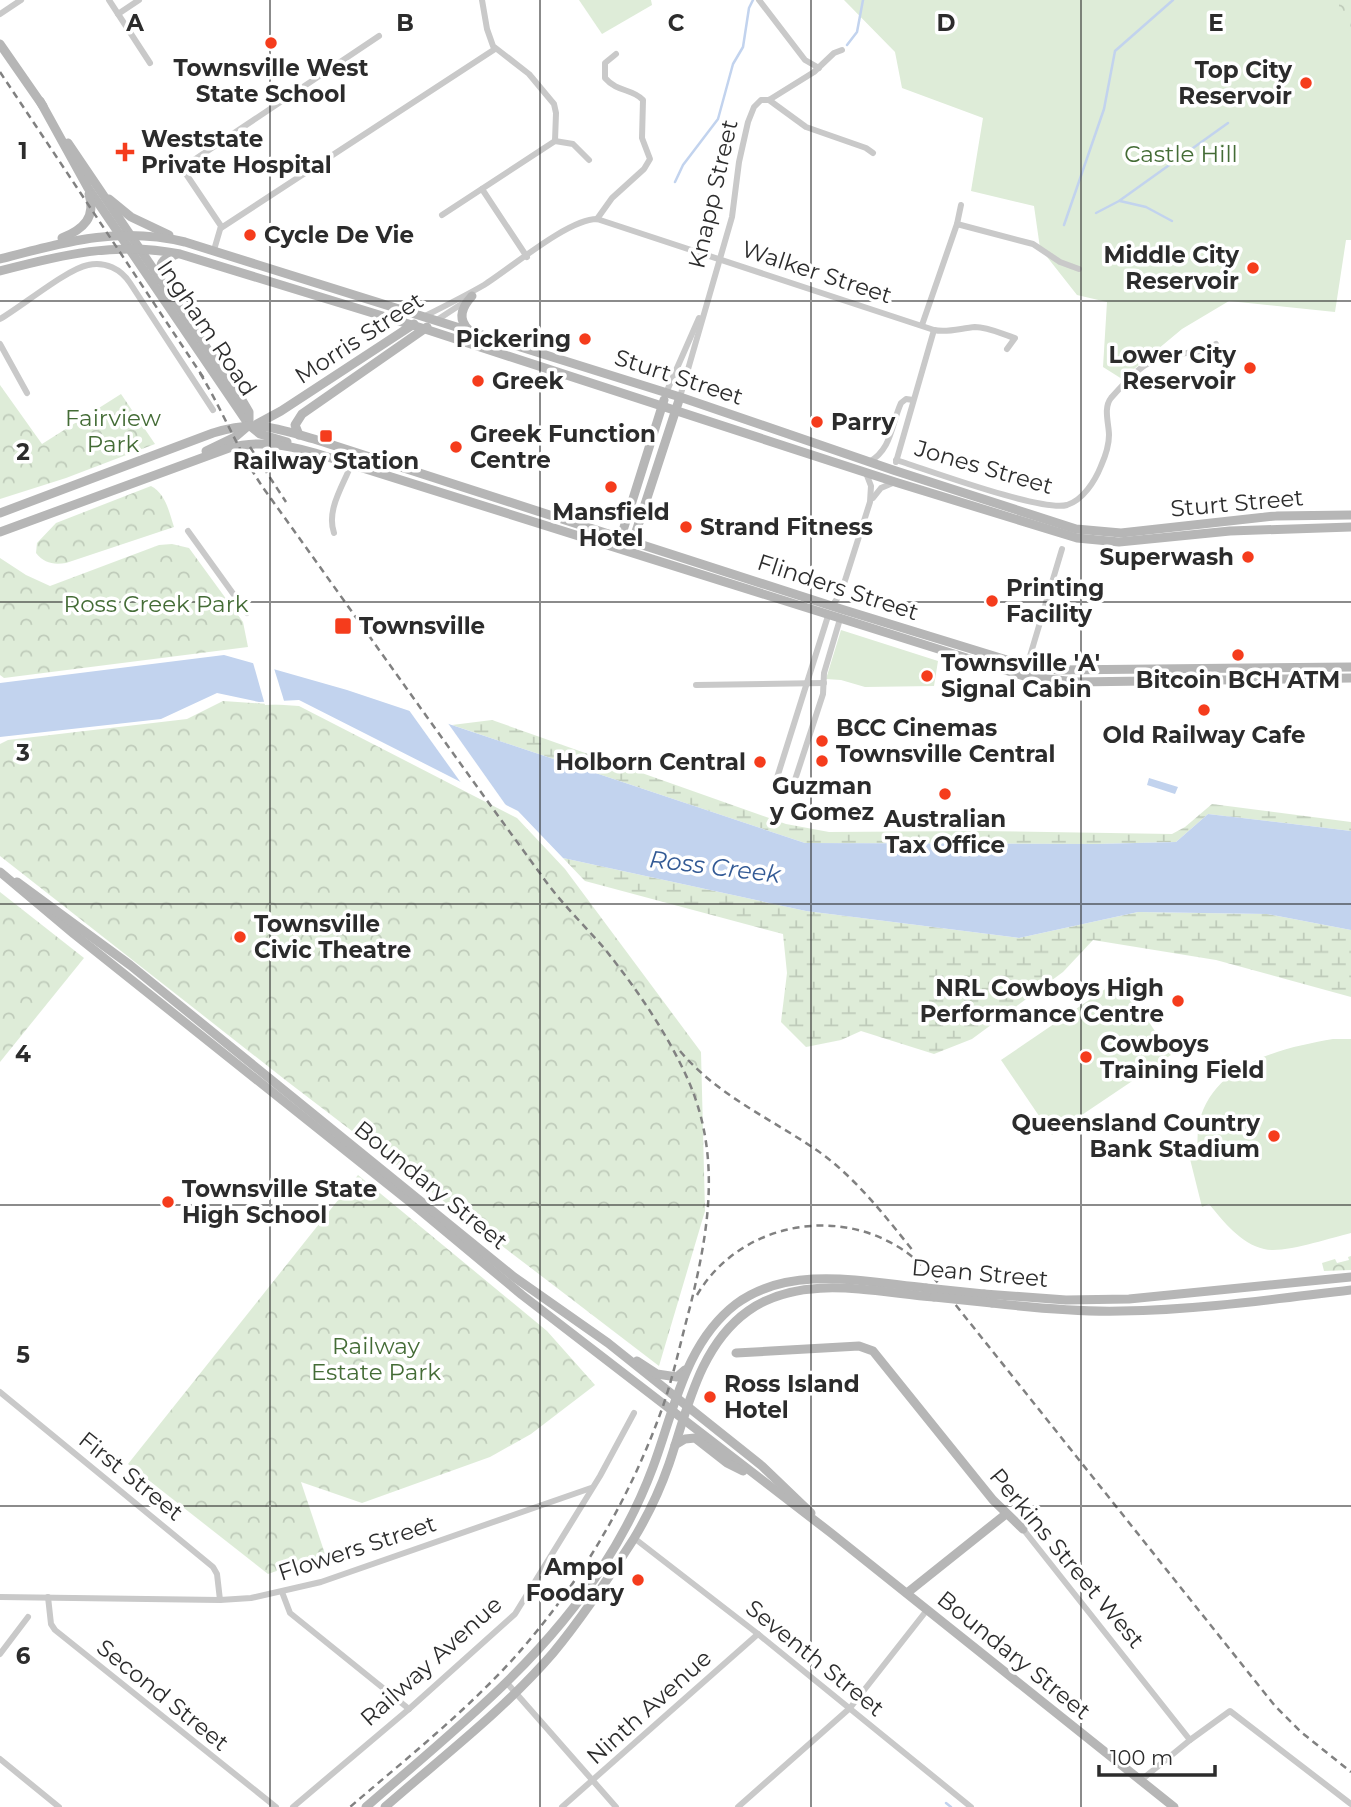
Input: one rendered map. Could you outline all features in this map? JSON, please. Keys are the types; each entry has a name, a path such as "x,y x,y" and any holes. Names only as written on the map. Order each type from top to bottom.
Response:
{"main road":[{"name":"Ingham Road","path":"0,44 100,191 133,248 252,425"},
{"name":"Ingham Road","path":"40,101 81,177 124,234"},
{"path":"21,253 72,234 86,224 92,203 81,177"},
{"path":"100,191 136,220 185,242"},
{"name":"Sturt Street","path":"0,258 83,237 124,234 167,237 469,330 825,445 895,481 1053,531 1106,542 1230,531 1351,527"},
{"name":"Ingham Road","path":"133,248 159,279 249,412 252,425"},
{"name":"Sturt Street","path":"3,271 71,253 133,248 180,254 425,328 821,456 893,471 1060,524 1105,533 1275,516 1351,515"},
{"path":"210,262 214,250"},
{"path":"159,279 163,260 180,254"},
{"path":"469,330 461,317 471,296"},
{"path":"384,316 392,331 384,344"},
{"name":"Morris Street","path":"172,467 235,437 281,411 425,317"},
{"name":"Morris Street","path":"299,435 295,425 302,414 437,320"},
{"path":"617,549 666,393"},
{"path":"629,553 680,397"},
{"path":"226,429 237,415 232,398"},
{"path":"0,513 226,429 252,425 258,433 316,453"},
{"name":"Flinders Street","path":"252,425 299,435 621,538 1024,676 1075,682 1351,678"},
{"path":"655,429 669,433"},
{"name":"Flinders Street","path":"172,467 234,447 262,443 294,447 629,553 1027,666 1058,670 1351,667"},
{"path":"821,456 825,445"},
{"path":"0,532 172,467"},
{"path":"1027,666 1035,675 1075,682"},
{"name":"Boundary Street","path":"0,872 27,888 93,936 494,1261 600,1337 762,1466 831,1533"},
{"name":"Boundary Street","path":"0,872 522,1295 831,1533 1174,1807"},
{"name":"Dean Street","path":"672,1411 691,1363 708,1332 735,1305 754,1293 791,1280 829,1279 1039,1299 1098,1300 1222,1291 1351,1277"},
{"path":"1222,1291 1237,1302 1253,1287"},
{"name":"Dean Street","path":"684,1419 703,1366 718,1342 748,1310 795,1290 829,1288 1094,1311 1213,1306 1351,1290"},
{"path":"1213,1306 1222,1302 1222,1291"},
{"path":"600,1337 664,1377 680,1377 691,1363"},
{"name":"Perkins Street West","path":"736,1353 859,1346 873,1351 1006,1514 1023,1529"},
{"path":"366,1807 507,1683 571,1611 624,1532 649,1480 672,1411"},
{"path":"385,1807 516,1692 582,1617 634,1538 652,1503 684,1419"},
{"path":"675,1445 685,1439 695,1438 727,1463 760,1479"},
{"path":"907,1593 1006,1514"}],"street":[{"path":"0,14 21,0"},
{"path":"109,0 150,63"},
{"path":"118,14 139,0"},
{"path":"482,0 487,29 495,49 528,74 553,102 556,113 555,141"},
{"path":"759,0 805,60 808,68 803,78"},
{"path":"221,228 181,168 379,36"},
{"path":"214,250 221,228 495,49"},
{"path":"842,50 769,100 802,124 873,153"},
{"path":"597,219 612,198 644,169 650,159 642,138 643,100 636,94 617,89 605,78 605,63 616,54"},
{"path":"805,60 819,68"},
{"name":"Knapp Street","path":"680,397 732,217 739,162 748,122 759,102 769,100"},
{"path":"442,215 555,141 573,144 589,160"},
{"path":"482,189 527,257"},
{"path":"922,325 961,205"},
{"name":"Morris Street","path":"425,317 483,285 578,223 597,219"},
{"name":"Walker Street","path":"597,219 934,330 980,327 1015,338 1007,349"},
{"path":"957,224 1033,244 1060,262 1079,269"},
{"path":"0,320 85,265 98,264 116,269 131,283 214,410"},
{"name":"Morris Street","path":"437,320 483,285"},
{"name":"Knapp Street","path":"666,393 705,307"},
{"path":"893,471 934,330"},
{"path":"0,344 27,393"},
{"name":"Jones Street","path":"897,457 1029,502 1057,506 1069,504 1081,497 1101,467 1109,439 1109,403 1131,377 1156,359 1204,351 1216,344"},
{"path":"676,369 687,371"},
{"path":"835,613 823,694 792,789 788,792 774,785 806,683 835,613 870,502 871,486 867,466 886,447 901,403 906,400 913,401"},
{"path":"886,447 897,457"},
{"path":"334,533 331,513 351,465"},
{"path":"870,502 881,488 895,481"},
{"path":"188,531 247,613"},
{"path":"1027,666 1062,549"},
{"path":"696,685 824,683"},
{"name":"First Street","path":"0,1392 213,1567 220,1587 220,1600"},
{"name":"Railway Avenue","path":"293,1807 409,1709 515,1614 600,1476 634,1413"},
{"name":"Flowers Street","path":"0,1597 220,1600 282,1592 321,1582 591,1488"},
{"name":"Perkins Street West","path":"1023,1529 1190,1740"},
{"name":"Seventh Street","path":"634,1538 758,1634 971,1807"},
{"path":"282,1592 290,1613 409,1709"},
{"name":"Second Street","path":"48,1597 51,1624 55,1630 276,1807"},
{"path":"738,1807 850,1708 927,1610"},
{"path":"0,1654 28,1617"},
{"name":"Ninth Avenue","path":"562,1807 758,1634"},
{"path":"507,1683 616,1807"},
{"path":"1140,1781 1230,1711 1351,1804"},
{"path":"0,1759 59,1807"}],"green space":[{"path":"579,0 651,0 652,5 602,34"},
{"name":"Castle Hill","path":"844,0 1351,0 1351,240 1346,240 1335,312 1229,301 1182,329 1122,379 1103,367 1107,302 1077,295 1040,248 1034,206 971,191 983,118 902,88 895,52"},
{"path":"1339,0 1351,0 1351,42 1339,27"},
{"name":"Fairview Park","path":"0,385 42,444 121,394 155,444 66,478 0,499"},
{"path":"151,486 164,499 174,527 66,563 49,562 36,553 37,543 56,523"},
{"name":"Ross Creek Park","path":"172,544 189,548 243,622 248,647 4,678 0,675 0,558 26,575 50,586 159,545"},
{"path":"841,630 938,661 934,686 865,687 826,679"},
{"path":"223,701 299,706 517,818 565,869 701,1052 705,1211 659,1366 288,1082 0,856 0,744 8,740 187,719"},
{"path":"492,720 786,824 829,832 1172,834 1185,827 1212,804 1351,822 1351,831 1208,814 1176,842 805,843 452,725"},
{"path":"563,858 806,911 1019,938 1138,912 1267,914 1351,930 1351,997 1216,960 1093,940 1063,972 972,1039 934,1054 861,1031 841,1040 806,1047 781,1022 787,973 783,934 585,881"},
{"path":"0,892 84,958 0,1062"},
{"name":"Cowboys Training Field","path":"1120,979 1171,1055 1052,1135 1001,1060"},
{"name":"Queensland Country Bank Stadium","path":"1333,1039 1351,1039 1351,1233 1307,1245 1264,1249 1233,1231 1209,1204 1202,1207 1188,1151 1197,1150 1199,1123 1207,1103 1219,1086 1234,1072 1252,1062 1293,1047"},
{"name":"Railway Estate Park","path":"358,1175 547,1331 595,1385 531,1434 490,1457 362,1503 301,1482 325,1554 268,1574 128,1464"},
{"path":"1351,1256 1351,1270 1324,1271 1322,1263 1335,1259 1337,1263 1349,1260 1348,1257"}],"water":[{"name":"Ross Creek","path":"224,655 347,690 805,843 1176,842 1208,814 1351,831 1351,930 1267,914 1138,912 1019,938 806,911 563,858 518,811 299,700 259,702 217,693 161,719 0,737 0,683"},
{"path":"1149,778 1178,787 1175,794 1147,785"}],"pier":[{"path":"252,659 273,665 285,704 265,705"},
{"path":"406,706 445,719 510,811 464,787"}],"waterway":[{"path":"675,182 683,165 718,119 733,64 743,47 749,8 753,0"},
{"path":"847,45 857,32 863,0"},
{"path":"1064,225 1104,109 1115,51 1173,0"},
{"path":"1096,213 1119,201 1228,123"},
{"path":"1120,201 1146,207 1172,221"},
{"path":"946,1803 951,1807"}],"railway":[{"path":"0,72 205,380"},
{"path":"200,373 264,489 549,886 604,948 651,1012 689,1082 699,1110 708,1166 709,1194 702,1250 671,1382 650,1440 619,1507 581,1570 538,1630 514,1658 455,1716 350,1807"},
{"path":"250,447 286,502"},
{"path":"680,1051 728,1094 818,1151 845,1173 914,1252"},
{"path":"697,1295 714,1272 735,1253 760,1239 786,1230 813,1226 841,1227 869,1233 908,1253 939,1284 1275,1706 1301,1732 1351,1772"}],"place":[{"name":"Townsville West State School","path":"271,43"},
{"name":"Top City Reservoir","path":"1306,83"},
{"name":"Weststate Private Hospital","path":"125,152"},
{"name":"Cycle De Vie","path":"250,235"},
{"name":"Middle City Reservoir","path":"1253,268"},
{"name":"Pickering","path":"585,339"},
{"name":"Lower City Reservoir","path":"1250,368"},
{"name":"Greek","path":"478,381"},
{"name":"Parry","path":"817,422"},
{"name":"Railway Station","path":"326,436"},
{"name":"Greek Function Centre","path":"456,447"},
{"name":"Mansfield Hotel","path":"611,487"},
{"name":"Strand Fitness","path":"686,527"},
{"name":"Superwash","path":"1248,557"},
{"name":"Printing Facility","path":"992,601"},
{"name":"Townsville","path":"343,626"},
{"name":"Bitcoin BCH ATM","path":"1238,655"},
{"name":"Townsville 'A' Signal Cabin","path":"927,676"},
{"name":"Old Railway Cafe","path":"1204,710"},
{"name":"BCC Cinemas Townsville Central","path":"822,741"},
{"name":"Guzman y Gomez","path":"822,761"},
{"name":"Holborn Central","path":"760,762"},
{"name":"Australian Tax Office","path":"945,794"},
{"name":"Townsville Civic Theatre","path":"240,937"},
{"name":"NRL Cowboys High Performance Centre","path":"1178,1001"},
{"name":"Cowboys Training Field","path":"1086,1057"},
{"name":"Queensland Country Bank Stadium","path":"1274,1136"},
{"name":"Townsville State High School","path":"168,1202"},
{"name":"Ross Island Hotel","path":"710,1397"},
{"name":"Ampol Foodary","path":"638,1580"}]}
